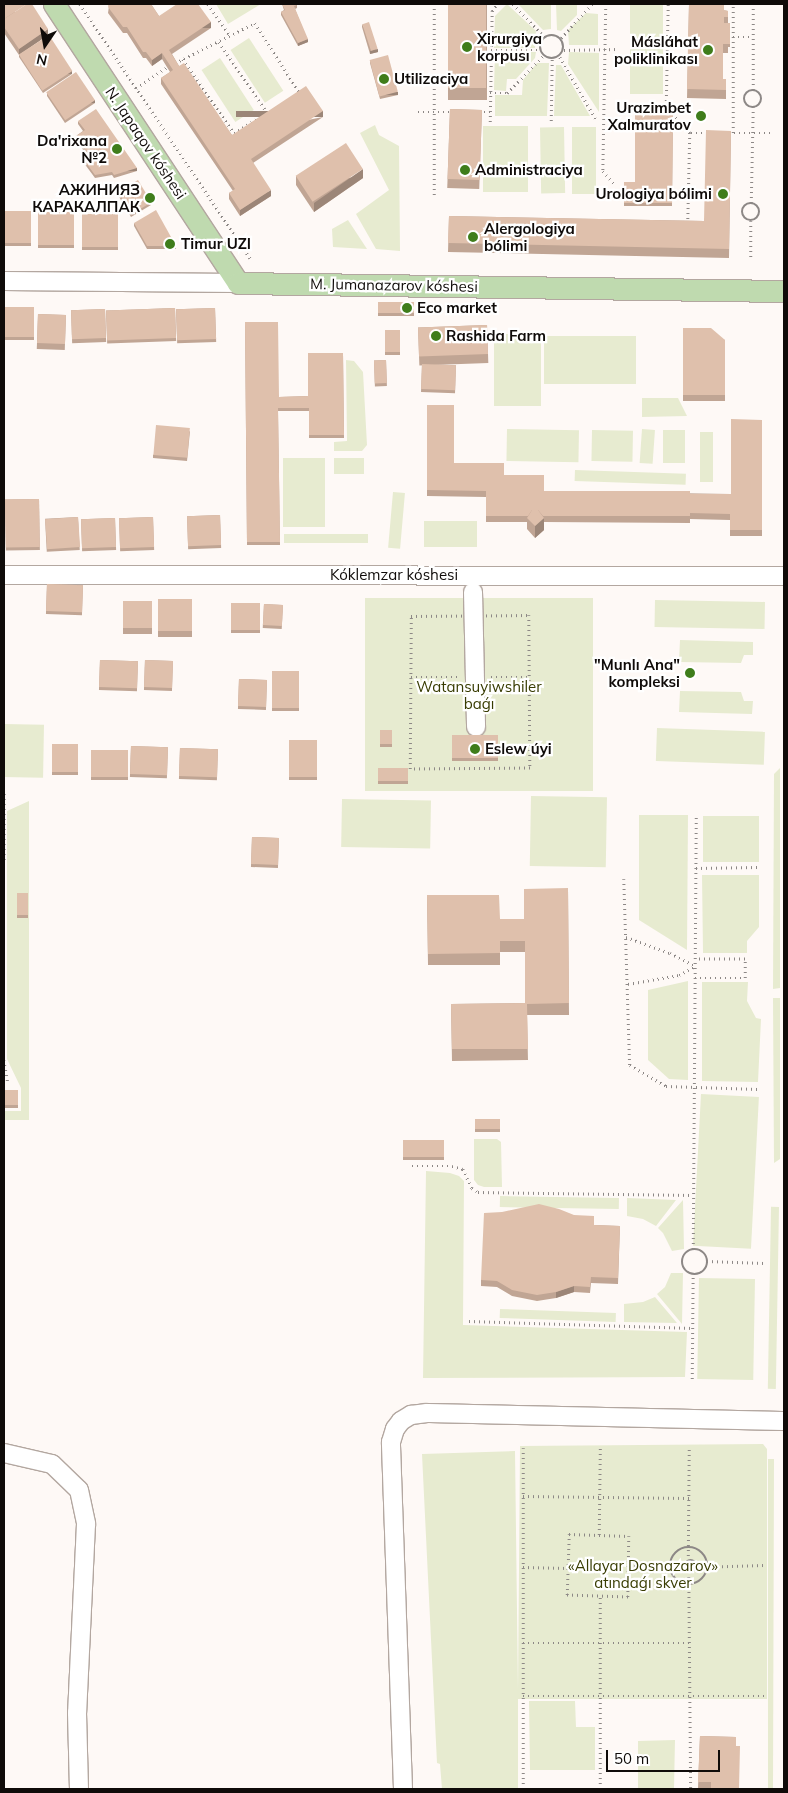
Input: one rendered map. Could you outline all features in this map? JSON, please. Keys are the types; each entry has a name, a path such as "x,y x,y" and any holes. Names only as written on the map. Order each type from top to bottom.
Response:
{"main road":[{"name":"N. Japaqov kóshesi","path":"54,4 238,283"},
{"name":"M. Jumanazarov kóshesi","path":"238,283 784,291"}],"street":[{"name":"M. Jumanazarov kóshesi","path":"4,281 238,283"},
{"name":"Kóklemzar kóshesi","path":"4,575 784,576"},
{"path":"473,592 476,727"},
{"path":"403,1789 391,1442 400,1421 411,1415 427,1413 784,1421"},
{"path":"4,1453 52,1464 80,1490 86,1524 77,1713 80,1789"}],"path":[{"path":"80,4 250,258"},
{"path":"208,4 230,36"},
{"path":"434,4 434,195"},
{"path":"490,122 492,11 497,4"},
{"path":"513,4 545,37"},
{"path":"561,38 592,4"},
{"path":"606,4 603,171 616,185"},
{"path":"668,4 666,106 690,133 688,222 679,222"},
{"path":"733,4 733,133"},
{"path":"753,4 753,90"},
{"path":"174,63 255,23 300,92 292,97"},
{"path":"554,35 561,38 564,50 560,57 552,59 544,55 540,50 541,42 545,37 554,35"},
{"path":"733,37 753,37"},
{"path":"219,42 267,112"},
{"path":"491,50 540,50"},
{"path":"564,50 618,50"},
{"path":"490,93 507,93 544,55"},
{"path":"560,57 597,121"},
{"path":"183,59 234,133 275,107"},
{"path":"551,121 552,59"},
{"path":"136,88 167,67"},
{"path":"753,90 745,93 744,99 747,106 753,108"},
{"path":"753,90 760,94 761,100 753,108"},
{"path":"618,106 666,106"},
{"path":"751,203 753,108"},
{"path":"418,112 453,112"},
{"path":"472,112 490,112"},
{"path":"690,133 716,133"},
{"path":"725,133 772,133"},
{"path":"751,203 757,206 760,211 758,217 751,221 746,220 742,212 746,205 751,203"},
{"path":"751,221 751,257"},
{"path":"411,616 410,769 530,768 529,615"},
{"path":"4,790 4,860"},
{"path":"693,1249 696,815"},
{"path":"696,868 758,867"},
{"path":"624,879 630,1065 666,1086 758,1089"},
{"path":"626,937 670,953 695,966"},
{"path":"695,959 745,959 745,978 695,978"},
{"path":"628,984 680,975 695,966"},
{"path":"4,1060 8,1083"},
{"path":"412,1166 452,1166 463,1169 472,1188 478,1192 693,1195"},
{"path":"693,1249 704,1253 707,1261 705,1270 693,1274 686,1271 682,1264 686,1253 693,1249"},
{"path":"707,1261 768,1263"},
{"path":"692,1379 693,1274"},
{"path":"469,1321 693,1328"},
{"path":"599,1535 600,1447"},
{"path":"523,1448 523,1789"},
{"path":"688,1449 689,1547 688,1560 684,1567 690,1572"},
{"path":"524,1496 688,1498"},
{"path":"569,1534 629,1536 629,1566 628,1597 567,1595 569,1534"},
{"path":"689,1547 700,1551 707,1560 708,1566 704,1577 695,1584 689,1585 678,1581 671,1572 670,1566 674,1555 683,1548 689,1547"},
{"path":"688,1560 694,1561 697,1567"},
{"path":"697,1567 764,1565"},
{"path":"629,1566 670,1566"},
{"path":"523,1567 568,1568"},
{"path":"690,1572 694,1572 697,1567"},
{"path":"690,1572 689,1696 691,1789"},
{"path":"600,1596 600,1789"},
{"path":"523,1643 689,1643"},
{"path":"523,1696 764,1696"}],"green space":[{"path":"216,4 261,4 228,24"},
{"path":"507,4 536,31 535,48 494,48 495,16"},
{"path":"518,4 551,4 551,29 543,30"},
{"path":"556,4 577,4 577,15 561,31 557,30"},
{"path":"630,4 663,4 663,94 630,94"},
{"path":"586,13 598,14 598,45 569,45 568,30"},
{"path":"249,38 283,91 265,103 231,50"},
{"path":"495,52 536,52 535,58 516,79 507,79 506,91 494,90"},
{"path":"569,52 599,53 599,112 568,64"},
{"path":"220,58 254,110 235,122 202,70"},
{"path":"537,63 549,63 547,116 495,116 495,95 522,95 523,80"},
{"path":"556,65 561,65 590,116 554,116"},
{"path":"375,125 379,135 399,146 400,251 376,249 356,214 389,190 360,133"},
{"path":"483,126 528,126 528,192 483,192"},
{"path":"540,127 564,127 565,193 541,193"},
{"path":"572,127 596,127 596,194 572,194"},
{"path":"348,220 367,249 333,247 332,229"},
{"path":"494,334 541,334 541,406 494,406"},
{"path":"544,336 636,336 636,384 544,384"},
{"path":"346,360 354,361 363,372 367,445 362,451 334,451 334,442 347,441"},
{"path":"642,398 678,398 687,416 642,417"},
{"path":"507,429 579,430 578,462 506,461"},
{"path":"642,429 655,430 653,464 640,463"},
{"path":"592,430 633,431 632,462 591,461"},
{"path":"663,430 685,430 685,463 663,463"},
{"path":"700,432 713,432 713,482 700,482"},
{"path":"283,458 325,458 325,527 283,527"},
{"path":"334,458 364,458 364,474 334,474"},
{"path":"575,470 686,474 686,485 575,481"},
{"path":"393,492 405,493 400,549 388,548"},
{"path":"424,521 477,521 477,547 424,547"},
{"path":"284,534 368,534 368,543 284,543"},
{"name":"Watansuyiwshiler baǵı","path":"365,598 593,598 593,791 365,791"},
{"path":"655,600 765,602 765,629 655,627"},
{"path":"680,640 753,642 753,655 744,655 741,663 679,662"},
{"path":"680,691 741,692 744,701 753,701 752,714 679,712"},
{"path":"4,724 44,725 43,778 4,777"},
{"path":"657,728 765,732 764,765 656,761"},
{"path":"780,768 780,988 773,989 774,774"},
{"path":"531,796 607,797 606,867 530,866"},
{"path":"342,799 431,801 430,849 341,847"},
{"path":"29,801 29,1120 4,1120 4,1111 21,1111 21,1088 7,1059 7,811"},
{"path":"639,815 688,815 687,950 639,920"},
{"path":"703,816 759,816 759,862 703,862"},
{"path":"702,875 759,875 759,927 747,941 747,953 703,953"},
{"path":"688,981 688,1080 669,1079 648,1060 648,990"},
{"path":"702,982 748,982 747,1001 756,1018 761,1019 758,1082 702,1081"},
{"path":"773,998 780,998 780,1159 774,1163"},
{"path":"701,1094 759,1097 751,1249 693,1246"},
{"path":"474,1139 497,1139 501,1142 502,1187 484,1187 478,1185 474,1180"},
{"path":"426,1171 450,1173 459,1176 464,1181 463,1325 687,1332 685,1377 423,1378"},
{"path":"500,1196 619,1198 619,1209 500,1207"},
{"path":"627,1198 676,1200 656,1226 643,1219 627,1216"},
{"path":"683,1200 684,1249 672,1251 663,1233 658,1228"},
{"path":"771,1207 779,1207 776,1389 768,1389"},
{"path":"671,1273 683,1273 682,1324 657,1294 665,1287"},
{"path":"699,1278 755,1279 753,1380 697,1379"},
{"path":"655,1297 677,1323 624,1322 624,1304 643,1302"},
{"path":"500,1309 616,1313 616,1322 500,1318"},
{"name":"«Allayar Dosnazarov» atındaǵı skver","path":"763,1444 767,1449 767,1699 518,1699 518,1789 442,1789 440,1764 437,1763 422,1454 515,1451 518,1690 520,1446"},
{"path":"768,1459 774,1459 773,1789 768,1789"},
{"path":"529,1701 575,1701 576,1727 595,1727 595,1770 530,1770"},
{"path":"675,1740 674,1789 638,1789 638,1741"}],"building":[{"path":"4,4 27,4 4,19"},
{"path":"27,4 32,4 48,29 19,49 4,27 4,19"},
{"path":"109,4 151,4 159,16 177,4 198,4 211,22 169,50 179,66 184,63 232,135 306,86 323,111 251,159 271,190 240,210 229,193 235,189 161,78 173,70 162,53 152,60 146,52 143,52 127,27 123,27 108,7"},
{"path":"282,4 297,4 294,6 308,39 298,43 281,12 285,10"},
{"name":"Xirurgiya korpusı","path":"448,4 486,4 486,88 448,88"},
{"name":"Másláhat poliklinikası","path":"689,4 724,4 724,10 728,11 728,17 724,17 724,38 728,38 728,44 723,44 723,79 726,79 726,90 687,89"},
{"path":"369,22 378,49 371,51 362,24"},
{"path":"724,23 730,23 730,44 728,44 728,38 724,38"},
{"path":"49,35 72,71 42,91 19,55"},
{"name":"Utilizaciya","path":"388,55 398,92 379,97 370,60"},
{"path":"76,72 95,100 65,120 46,92"},
{"path":"96,109 137,168 114,175 112,172 95,175 81,156 87,152 76,136 85,130 78,121"},
{"name":"Administraciya","path":"450,109 482,110 480,180 448,179"},
{"path":"635,114 673,114 672,203 624,203 624,182 635,182"},
{"path":"706,130 731,131 729,249 448,243 449,216 704,221"},
{"path":"346,143 363,169 313,202 296,176"},
{"path":"138,180 151,202 132,214 118,192"},
{"path":"156,210 176,246 147,246 134,223"},
{"path":"4,211 31,211 31,243 4,243"},
{"path":"38,212 74,212 74,245 38,245"},
{"path":"82,214 118,214 118,247 82,247"},
{"path":"378,302 414,302 414,313 378,313"},
{"path":"4,307 34,307 34,337 4,337"},
{"path":"175,308 176,338 107,340 106,310"},
{"path":"215,308 216,339 177,340 176,309"},
{"path":"105,309 106,338 72,339 71,310"},
{"path":"38,314 66,315 65,344 37,343"},
{"path":"245,322 278,322 279,397 308,396 308,353 343,353 344,435 309,435 309,408 278,408 280,542 247,542"},
{"path":"487,325 488,354 419,356 418,327"},
{"path":"683,328 711,328 725,340 725,395 683,395"},
{"path":"385,330 400,330 400,352 385,352"},
{"path":"374,360 386,360 387,383 375,383"},
{"path":"422,364 456,365 455,390 421,389"},
{"path":"427,405 454,405 454,463 504,463 504,475 544,475 544,491 690,491 690,494 731,494 731,419 762,420 762,530 730,530 730,514 690,513 690,516 543,516 538,510 532,510 528,516 486,516 486,491 427,490"},
{"path":"156,425 190,428 187,458 153,455"},
{"path":"39,499 40,547 6,548 5,500"},
{"path":"532,510 538,510 544,518 535,526 527,518"},
{"path":"220,515 221,545 188,546 187,516"},
{"path":"4,517 5,517 4,547"},
{"path":"78,517 80,547 47,549 45,519"},
{"path":"153,517 154,547 120,548 119,518"},
{"path":"115,518 116,547 82,548 81,519"},
{"path":"47,584 83,585 82,612 46,611"},
{"path":"158,599 192,599 192,631 158,631"},
{"path":"123,601 152,601 152,628 123,628"},
{"path":"231,603 260,603 260,630 231,630"},
{"path":"264,604 283,605 282,626 263,625"},
{"path":"4,611 5,653 4,653"},
{"path":"100,660 138,661 137,688 99,687"},
{"path":"145,660 173,661 172,688 144,687"},
{"path":"272,671 299,671 299,708 272,708"},
{"path":"239,679 267,680 266,707 238,706"},
{"path":"380,730 392,730 392,744 380,744"},
{"name":"Eslew úyi","path":"452,735 498,735 498,758 452,758"},
{"path":"289,740 317,740 317,777 289,777"},
{"path":"52,744 78,744 78,772 52,772"},
{"path":"131,746 168,747 167,775 130,774"},
{"path":"180,748 218,749 217,777 179,776"},
{"path":"91,750 128,750 128,777 91,777"},
{"path":"378,768 408,768 408,781 378,781"},
{"path":"252,837 279,838 278,865 251,864"},
{"path":"568,888 569,1003 527,1004 528,1049 452,1049 451,1004 525,1003 525,941 500,941 500,953 428,954 427,895 499,895 500,919 524,919 524,889"},
{"path":"17,893 28,893 28,915 17,915"},
{"path":"4,1090 18,1090 18,1105 4,1105"},
{"path":"475,1119 500,1119 500,1129 475,1129"},
{"path":"403,1140 444,1140 444,1157 403,1157"},
{"path":"539,1204 574,1215 594,1216 594,1225 620,1226 618,1278 591,1277 590,1287 574,1286 556,1292 537,1295 512,1290 497,1281 481,1280 484,1213 502,1212"},
{"path":"700,1736 736,1737 736,1746 740,1746 739,1789 711,1789 711,1782 698,1782"}],"place":[{"name":"Xirurgiya korpusı","path":"467,47"},
{"name":"Másláhat poliklinikası","path":"708,50"},
{"name":"Utilizaciya","path":"384,79"},
{"name":"Urazimbet Xalmuratov","path":"701,116"},
{"name":"Da'rixana №2","path":"117,149"},
{"name":"Administraciya","path":"465,170"},
{"name":"Urologiya bólimi","path":"723,194"},
{"name":"АЖИНИЯЗ КАРАКАЛПАК","path":"150,198"},
{"name":"Alergologiya bólimi","path":"473,237"},
{"name":"Timur UZI","path":"170,244"},
{"name":"Eco market","path":"407,308"},
{"name":"Rashida Farm","path":"436,336"},
{"name":"\"Munlı Ana\" kompleksi","path":"690,673"},
{"name":"Eslew úyi","path":"475,749"}]}
